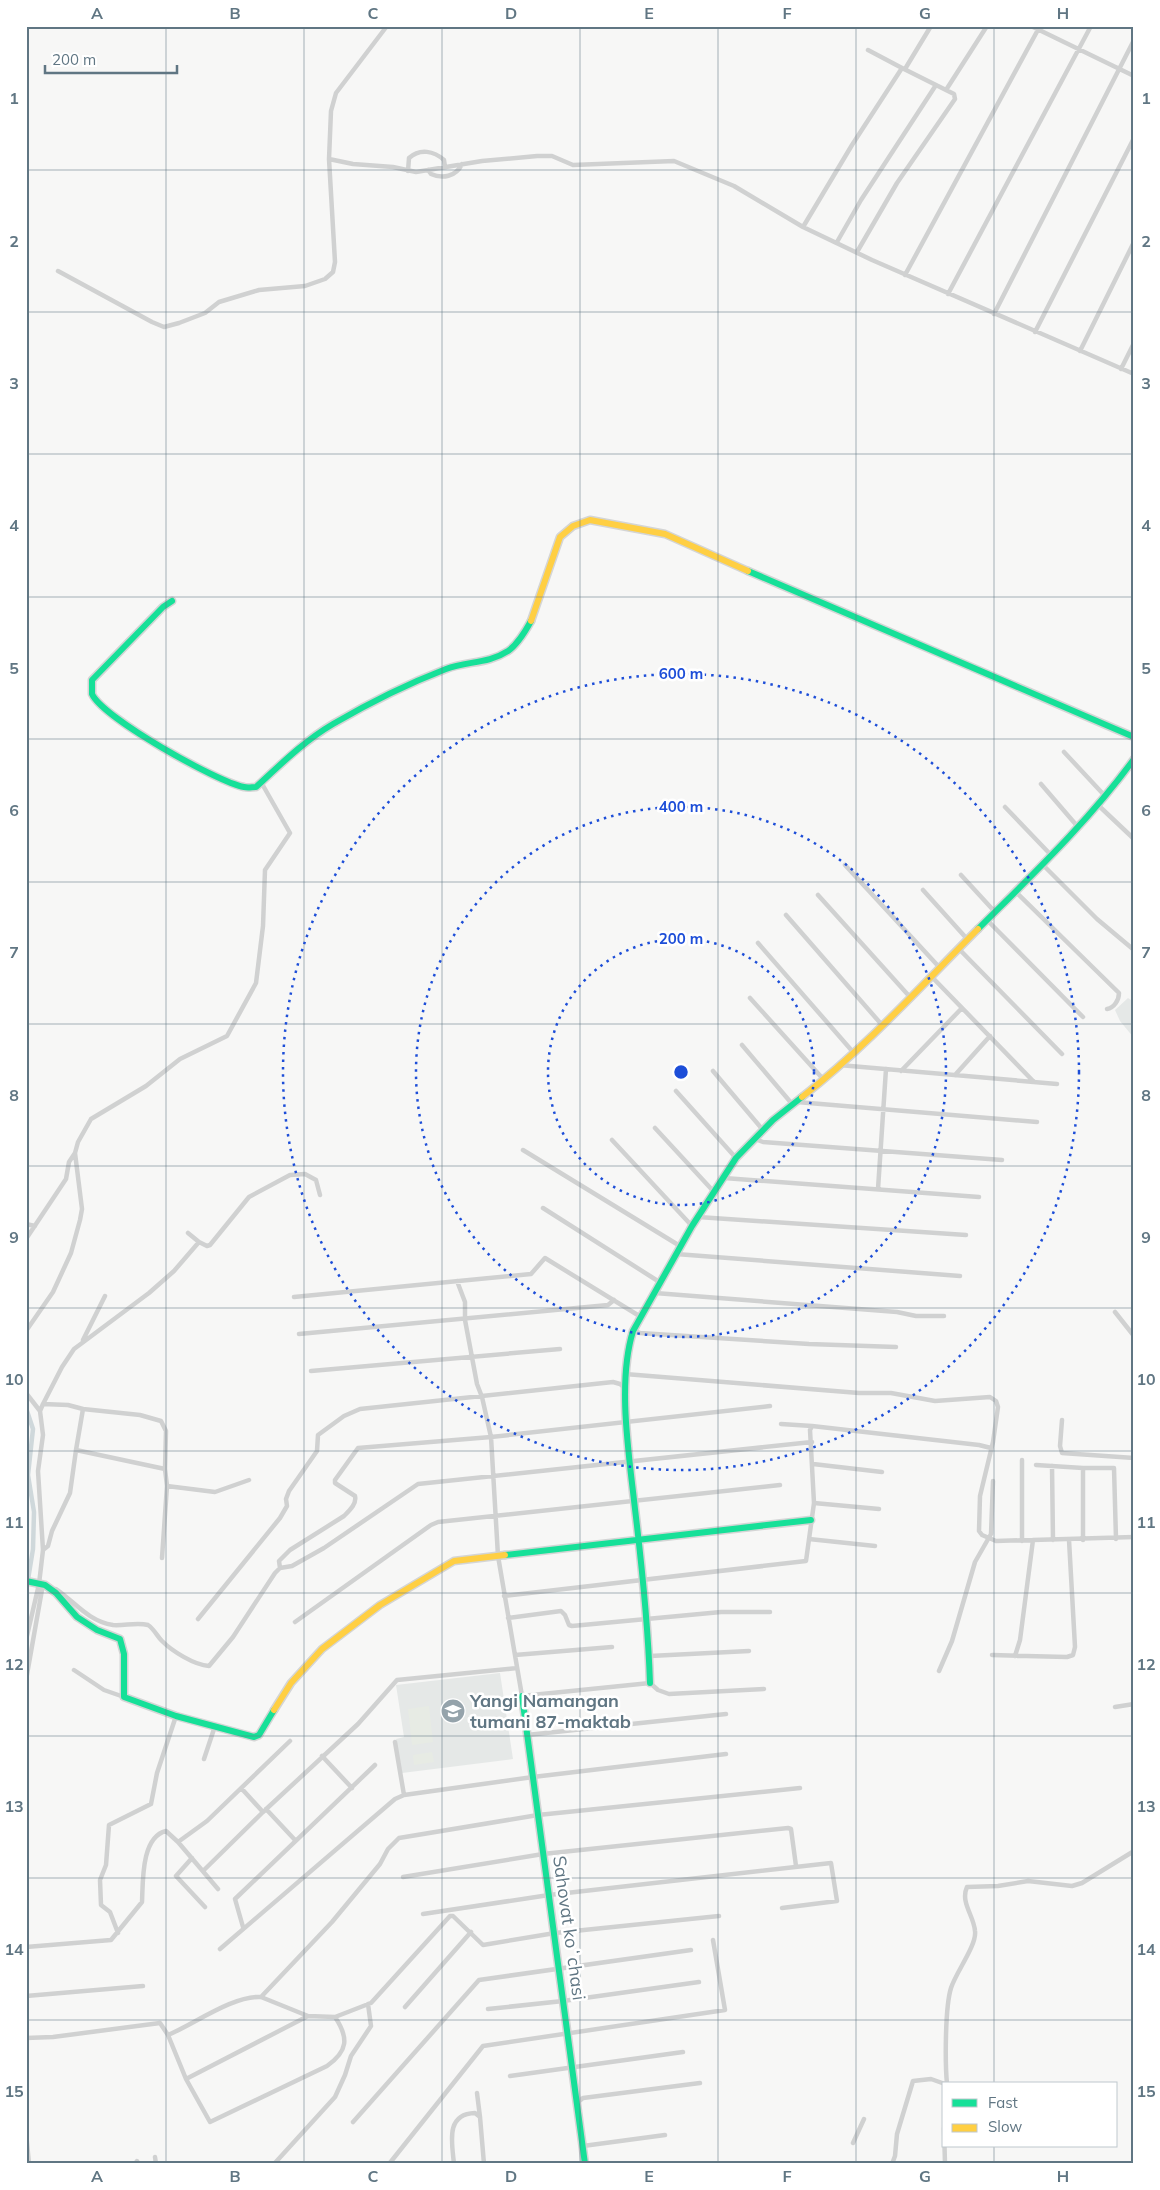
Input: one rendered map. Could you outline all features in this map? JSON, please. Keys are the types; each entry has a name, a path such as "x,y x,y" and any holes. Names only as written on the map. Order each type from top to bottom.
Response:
{"street":[{"path":"58,271 164,327 205,313 219,302 259,290 305,286 325,279 332,272 335,262 329,159 331,111 336,93 387,26"},
{"path":"803,227 852,145 931,26"},
{"path":"946,90 987,26"},
{"path":"1031,26 1039,28 1079,50 1134,76"},
{"path":"948,294 1091,26"},
{"path":"906,275 1039,28"},
{"path":"994,314 1134,40"},
{"path":"857,252 898,183 954,100 954,94 868,50"},
{"path":"837,242 861,200 936,85"},
{"path":"1035,332 1134,138"},
{"path":"408,171 409,158 418,153 426,152 437,155 444,160 445,167"},
{"path":"329,159 353,164 393,167 408,171 537,156 552,156 573,165 674,161 734,186 803,227 906,275 1134,374"},
{"path":"428,170 430,174 445,177 455,173 462,164"},
{"path":"1080,351 1134,242"},
{"path":"1121,369 1134,343"},
{"path":"172,601 163,607 92,680 90,685 93,697 119,720 177,755 244,787 256,787 310,739 331,725 392,692 448,668 491,660 509,650 524,634 532,618 560,537 573,526 590,520 647,530 693,545 1134,737"},
{"path":"1064,752 1105,796"},
{"path":"650,1683 648,1618 626,1422 625,1374 627,1350 633,1331 680,1246 736,1158 763,1130 824,1080 988,920 1098,805 1134,759"},
{"path":"26,1239 66,1180 69,1162 91,1119 146,1086 180,1059 227,1036 256,983 263,926 265,870 290,833 262,782"},
{"path":"1040,784 1078,827"},
{"path":"1098,805 1134,839"},
{"path":"1005,807 1051,855"},
{"path":"1042,864 1097,919 1134,950"},
{"path":"845,865 940,968"},
{"path":"960,875 995,912"},
{"path":"923,890 968,940"},
{"path":"1015,891 1119,994 1119,999 1107,1009"},
{"path":"818,895 910,997"},
{"path":"786,916 882,1024"},
{"path":"988,920 1083,1017"},
{"path":"758,943 853,1052"},
{"path":"959,949 1062,1054"},
{"path":"931,976 1034,1082"},
{"path":"750,998 824,1080"},
{"path":"901,1071 962,1008"},
{"path":"955,1075 990,1036"},
{"path":"742,1046 795,1103 1037,1122"},
{"path":"839,1065 1057,1084"},
{"path":"878,1189 886,1069"},
{"path":"713,1071 763,1130"},
{"path":"676,1091 736,1158"},
{"path":"655,1128 714,1193"},
{"path":"755,1139 763,1142 1002,1160"},
{"path":"612,1140 692,1226"},
{"path":"523,1150 680,1246"},
{"path":"26,1331 53,1292 70,1253 80,1220 82,1209 75,1152"},
{"path":"188,1233 199,1242 207,1246 210,1245 246,1199 290,1176 305,1174 312,1176 318,1183 320,1195"},
{"path":"724,1178 979,1196"},
{"path":"543,1208 661,1283"},
{"path":"698,1217 966,1235"},
{"path":"26,1224 36,1226"},
{"path":"40,1411 70,1354 82,1342 149,1293 174,1271 199,1242"},
{"path":"676,1254 960,1276"},
{"path":"294,1296 531,1274 545,1258 641,1317"},
{"path":"457,1280 465,1302 465,1320 477,1384 482,1397 491,1437 498,1556 522,1696 650,1683 658,1690 669,1694 764,1689"},
{"path":"655,1293 897,1312 916,1316 944,1316"},
{"path":"82,1342 105,1296"},
{"path":"299,1334 465,1320 608,1305 614,1300"},
{"path":"1115,1312 1134,1336"},
{"path":"633,1331 809,1344 896,1346"},
{"path":"311,1371 560,1349"},
{"path":"625,1374 859,1393 891,1393 935,1402 990,1397 996,1401 998,1407 980,1496 978,1532 990,1539 1083,1540 1134,1538"},
{"path":"198,1619 280,1518 287,1506 286,1499 289,1491 318,1451 318,1435 344,1416 360,1409 613,1382 625,1388"},
{"path":"26,1393 40,1411 44,1435 38,1471 43,1550 42,1584 26,1680"},
{"path":"43,1404 68,1405 83,1409 140,1415 161,1421 166,1431 165,1469 167,1486 162,1558"},
{"path":"280,1568 280,1561 290,1550 344,1516 350,1510 356,1500 355,1496 335,1483 335,1480 358,1448 491,1437 770,1406"},
{"path":"43,1550 48,1546 52,1531 68,1501 83,1409"},
{"path":"1062,1420 1060,1446 1062,1453 1134,1458"},
{"path":"781,1424 979,1444 991,1448"},
{"path":"504,1596 806,1561 814,1503 810,1430 812,1426"},
{"path":"26,1581 42,1584 59,1592 79,1608 103,1623 128,1626 148,1625 164,1643 178,1653 204,1666 209,1666 233,1637 280,1568 292,1566 324,1548 418,1484 812,1442"},
{"path":"76,1450 165,1469"},
{"path":"1022,1460 1022,1540"},
{"path":"813,1464 882,1472"},
{"path":"1036,1464 1083,1468 1114,1468 1116,1539"},
{"path":"1052,1466 1053,1540"},
{"path":"1083,1468 1083,1540"},
{"path":"167,1486 215,1492 249,1480"},
{"path":"939,1672 952,1641 976,1562 990,1539 992,1481"},
{"path":"295,1622 431,1525 634,1500 780,1485"},
{"path":"814,1503 879,1509"},
{"path":"74,1670 104,1690 176,1716 254,1737 259,1735 291,1682 315,1657 357,1619 454,1561 811,1520"},
{"path":"809,1539 875,1546"},
{"path":"1016,1656 1020,1640 1033,1540"},
{"path":"992,1654 1068,1657 1073,1655 1075,1647 1069,1540"},
{"path":"26,1640 42,1584"},
{"path":"42,1584 56,1593 77,1617 97,1630 120,1639 124,1654 124,1697"},
{"path":"508,1618 561,1611 566,1615 569,1625 572,1626 721,1612 770,1612"},
{"path":"515,1655 612,1647"},
{"path":"650,1656 749,1651"},
{"path":"202,1872 264,1810 358,1724 397,1680 517,1668"},
{"name":"Sahovat koʻchasi","path":"522,1696 585,2164"},
{"path":"1115,1706 1134,1704"},
{"path":"527,1735 726,1714"},
{"path":"118,1933 110,1912 101,1905 100,1889 106,1865 108,1825 151,1804 157,1773 176,1716"},
{"path":"204,1759 215,1726"},
{"path":"178,1842 207,1821 290,1741"},
{"path":"395,1742 404,1795"},
{"path":"220,1949 243,1927 386,1805 404,1795 533,1777 726,1754"},
{"path":"322,1756 352,1788"},
{"path":"243,1927 235,1899 376,1765"},
{"path":"261,1997 332,1922 380,1864 388,1849 399,1838 538,1815 800,1788"},
{"path":"242,1789 295,1840"},
{"path":"403,1878 544,1854 788,1828 791,1829 796,1866"},
{"path":"26,1947 111,1940 142,1902 141,1882 151,1842 159,1832 166,1831 178,1842 218,1889"},
{"path":"946,2082 947,2034 951,1988 973,1944 976,1931 964,1897 967,1887 998,1886 1028,1881 1072,1886 1082,1883 1134,1852"},
{"path":"192,1858 176,1876 205,1907"},
{"path":"422,1914 549,1895 831,1863 837,1901 782,1908"},
{"path":"168,2035 240,2000 261,1997 308,2016 335,2017 368,2004 450,1916 454,1916 483,1945 555,1933 719,1916"},
{"path":"405,2008 471,1932"},
{"path":"389,2164 483,2046 725,2010 713,1940"},
{"path":"352,2122 479,1980 691,1950"},
{"path":"488,2009 564,2001 699,1982"},
{"path":"26,1996 143,1986"},
{"path":"274,2164 335,2097 345,2076 351,2056 371,2026 368,2004"},
{"path":"186,2079 308,2016"},
{"path":"26,2038 54,2037 160,2022 168,2035 186,2079 210,2122 327,2066 338,2058 345,2039 344,2030 335,2017"},
{"path":"510,2076 682,2052"},
{"path":"892,2164 895,2156 897,2134 913,2081 931,2079 942,2083"},
{"path":"577,2103 583,2098 700,2083"},
{"path":"477,2093 484,2164"},
{"path":"454,2164 451,2133 454,2126 462,2116 469,2113 475,2113 480,2116"},
{"path":"853,2143 864,2119"},
{"path":"26,2132 28,2164"},
{"path":"583,2146 665,2135"},
{"path":"945,2148 945,2164"},
{"path":"155,2157 156,2164"}],"shaded area":[{"path":"1128,998 1131,1000 1134,998 1134,1038 1120,1021 1115,1010"},
{"name":"Yangi Namangan tumani 87-maktab","path":"500,1673 513,1759 402,1773 396,1739 404,1737 396,1685"},
{"path":"429,1706 433,1742 412,1745 408,1709"},
{"path":"432,1752 434,1762 414,1765 413,1755"}],"waterway":[{"path":"26,1408 33,1429 28,1475 34,1512 33,1549 26,1592"}],"traffic: fast":[{"path":"748,571 1134,737"},
{"path":"172,601 163,607 92,680 92,694 101,705 117,718 162,748 210,774 244,787 256,787 312,738 374,701 446,669 493,658 508,651 518,641 531,621"},
{"path":"978,929 1079,826 1134,759"},
{"path":"650,1683 648,1639 626,1419 626,1373 628,1351 633,1331 692,1226 736,1158 773,1120 802,1097"},
{"path":"505,1555 811,1520"},
{"path":"26,1581 45,1585 56,1593 77,1617 97,1630 120,1639 124,1654 124,1697 176,1716 254,1737 259,1735 274,1710"},
{"path":"522,1696 585,2164"}],"traffic: slow":[{"path":"531,621 560,537 573,526 590,520 665,534 748,571"},
{"path":"802,1097 871,1037 978,929"},
{"path":"274,1710 291,1683 322,1649 380,1605 454,1561 505,1555"}],"place":[{"name":"Yangi Namangan tumani 87-maktab","path":"453,1711"}]}
